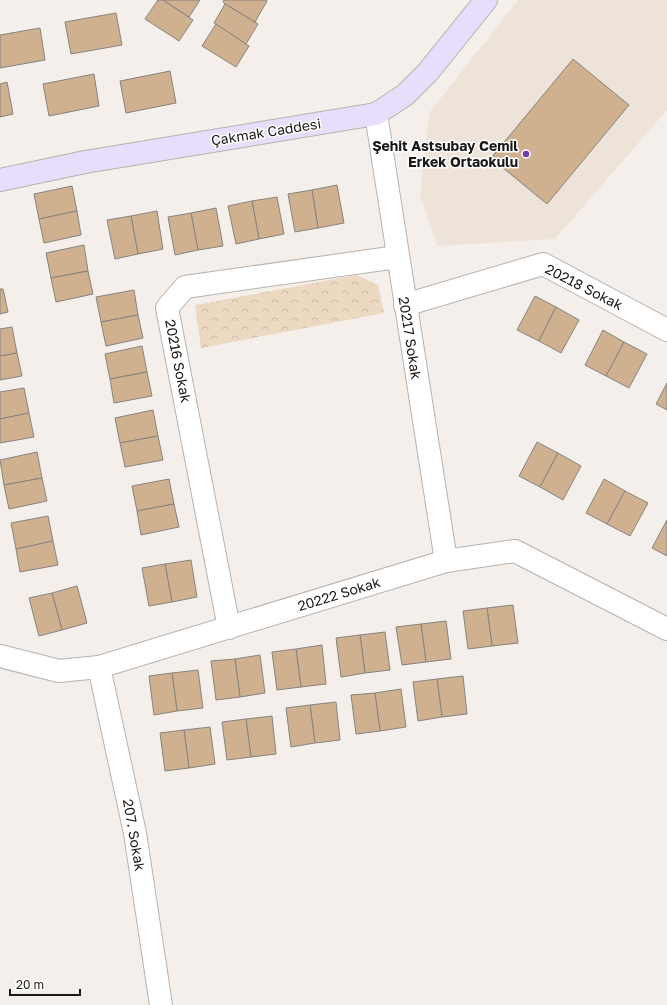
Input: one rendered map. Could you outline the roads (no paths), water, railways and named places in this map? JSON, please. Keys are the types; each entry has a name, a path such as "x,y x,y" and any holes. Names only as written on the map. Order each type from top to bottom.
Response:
{"main road":[{"name":"Çakmak Caddesi","path":"0,180 85,162 376,114 405,95 428,72 486,0"}],"street":[{"name":"20217 Sokak","path":"376,114 446,561"},
{"name":"20216 Sokak","path":"229,628 167,308 185,287 398,257"},
{"name":"20218 Sokak","path":"405,304 543,264 665,326"},
{"name":"20222 Sokak","path":"0,656 58,671 99,667 446,561 515,551 667,629"},
{"name":"207. Sokak","path":"99,667 135,833 161,1005"}],"place":[{"name":"Şehit Astsubay Cemil Erkek Ortaokulu","path":"526,154"}]}
